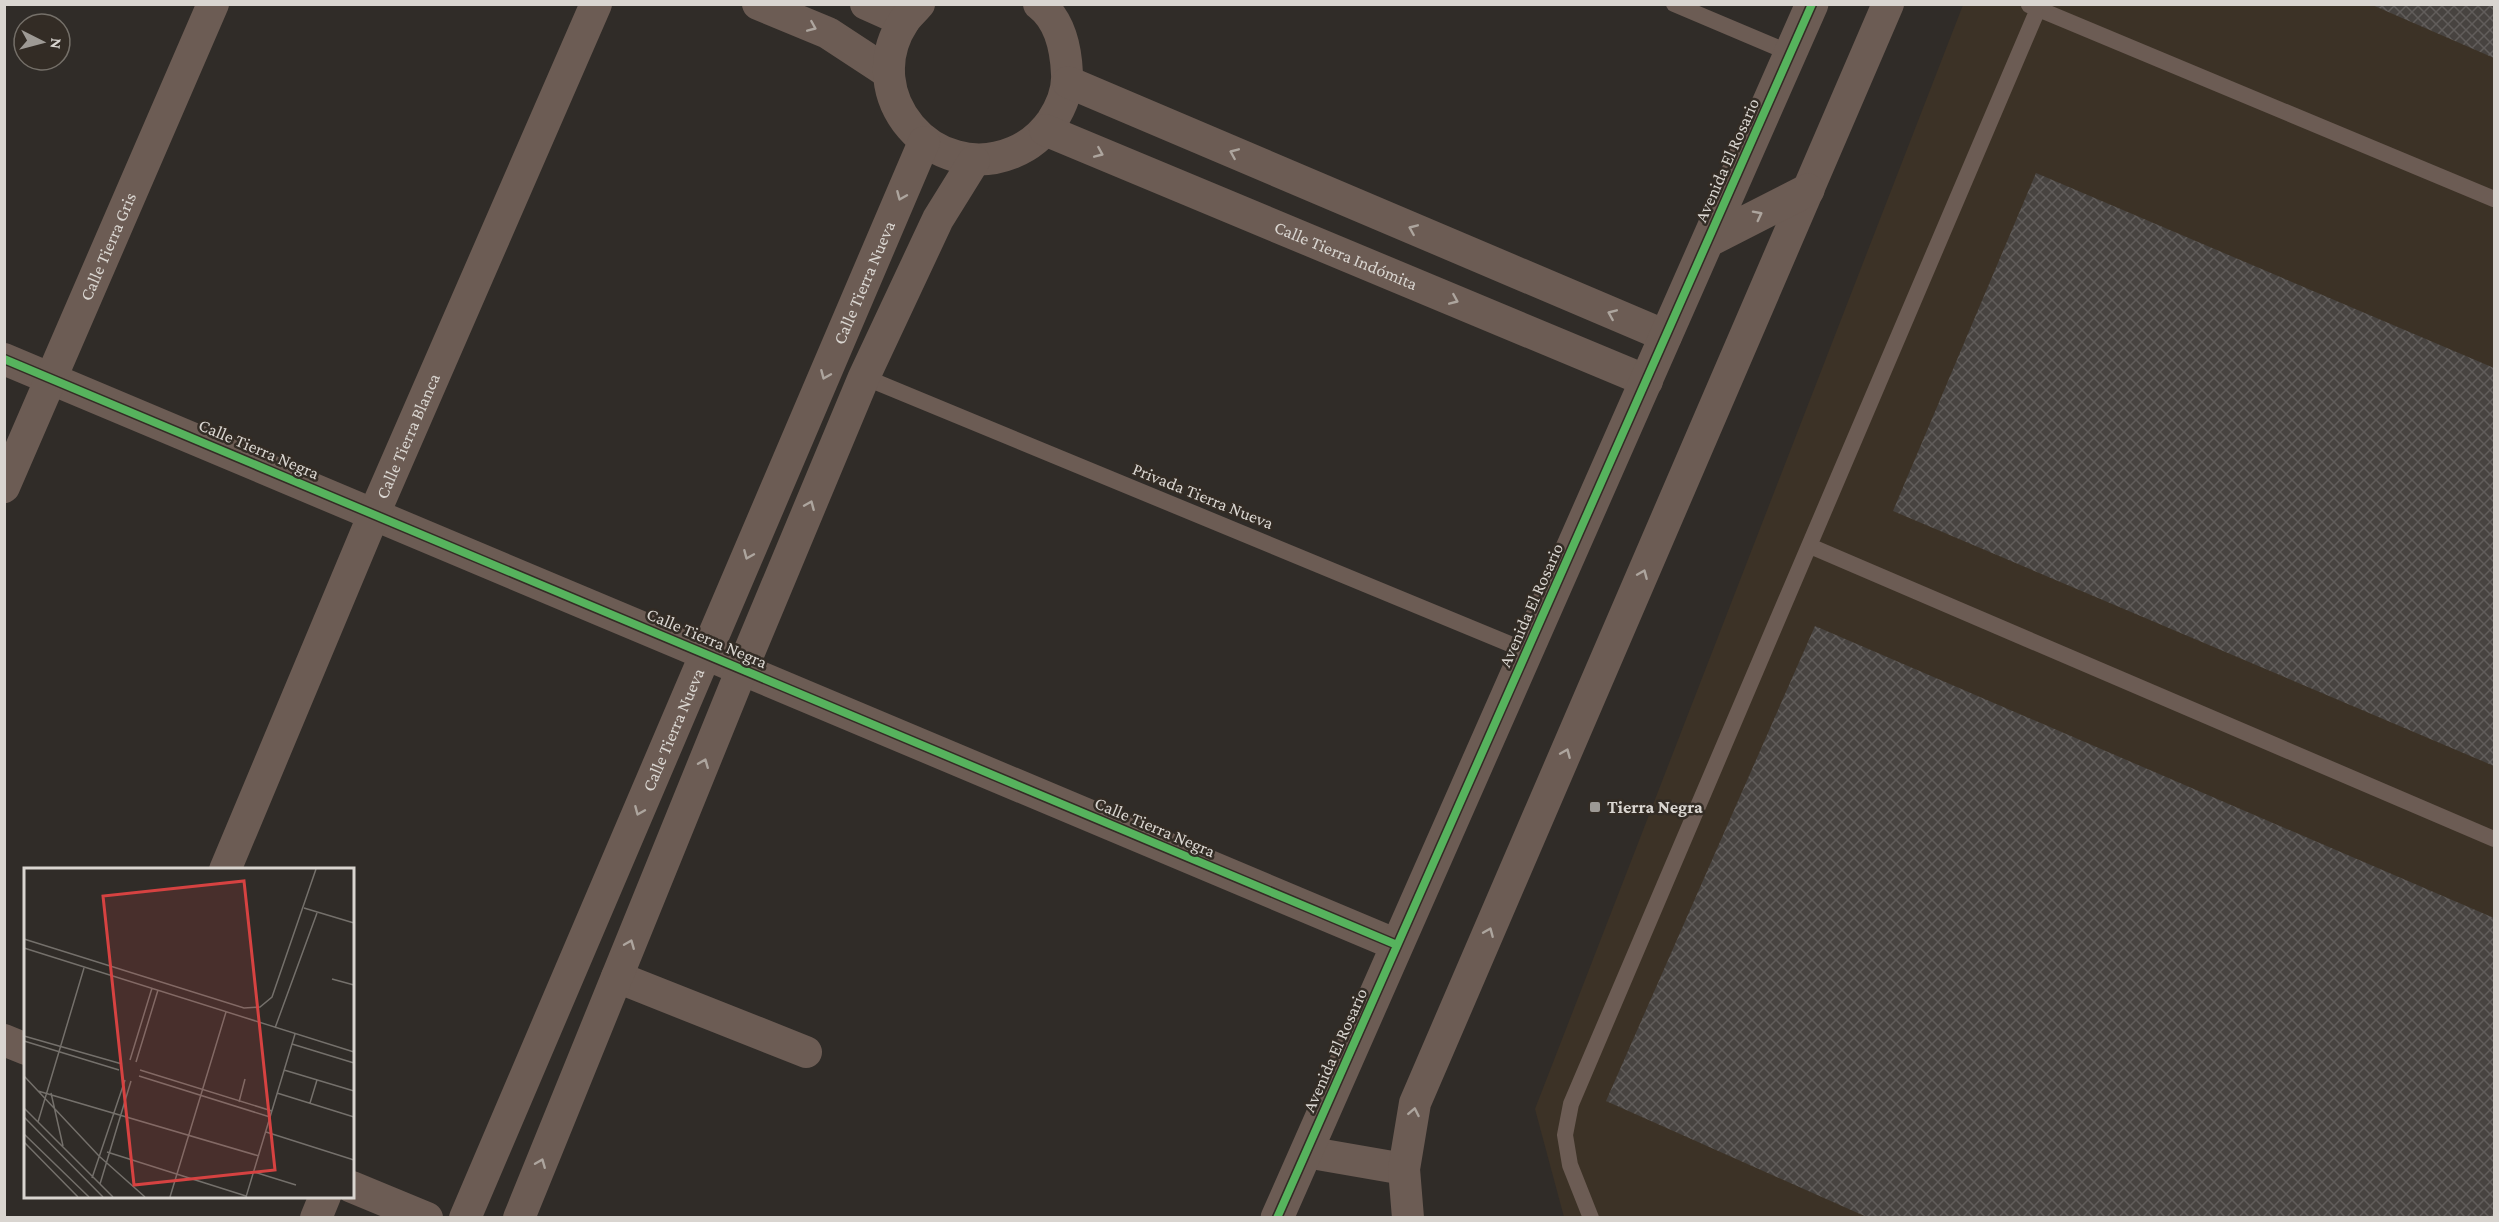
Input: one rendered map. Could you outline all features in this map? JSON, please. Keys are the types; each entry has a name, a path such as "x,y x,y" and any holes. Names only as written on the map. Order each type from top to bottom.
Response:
{"street":[{"name":"Calle Tierra Gris","path":"4,487 213,4"},
{"name":"Calle Tierra Blanca","path":"226,868 374,514 596,4"},
{"path":"758,4 828,33 889,73"},
{"path":"866,4 912,13 892,46 889,73 894,99 906,123 924,142 948,155 974,161 1000,158 1025,147 1046,130 1060,108 1068,82 1067,55 1059,30 1042,6"},
{"name":"Avenida El Rosario","path":"1277,1218 1812,4"},
{"path":"1408,1218 1404,1169 1415,1103 1888,4"},
{"path":"1068,82 1666,336"},
{"name":"Calle Tierra Indómita","path":"1046,130 1647,381"},
{"name":"Calle Tierra Nueva","path":"465,1218 924,142"},
{"name":"Calle Tierra Nueva","path":"519,1218 742,669 864,377 938,219 974,161"},
{"path":"1708,241 1808,190"},
{"name":"Calle Tierra Negra","path":"4,358 1397,945"},
{"path":"616,977 806,1052"},
{"path":"4,1040 24,1048"},
{"path":"1306,1152 1404,1169"},
{"path":"354,1188 427,1218"},
{"path":"316,1218 325,1198"}],"lane":[{"path":"1674,4 1790,53"},
{"path":"1591,1218 1570,1165 1565,1135 1571,1104 1810,546 2033,7 2494,199"},
{"name":"Privada Tierra Nueva","path":"864,377 1527,651"},
{"path":"1810,546 2494,839"}],"shaded area":[{"path":"1963,5 2494,5 2494,1217 1564,1217 1535,1109"}],"building":[{"path":"2370,4 2494,4 2494,58"},
{"path":"2036,173 2494,368 2494,766 1893,511"},
{"path":"1815,626 2494,918 2494,1218 1869,1218 1606,1101"}],"cycle path":[{"path":"1277,1218 1812,4"},
{"path":"4,359 1397,945"}],"place":[{"name":"Tierra Negra","path":"1595,807"}]}
